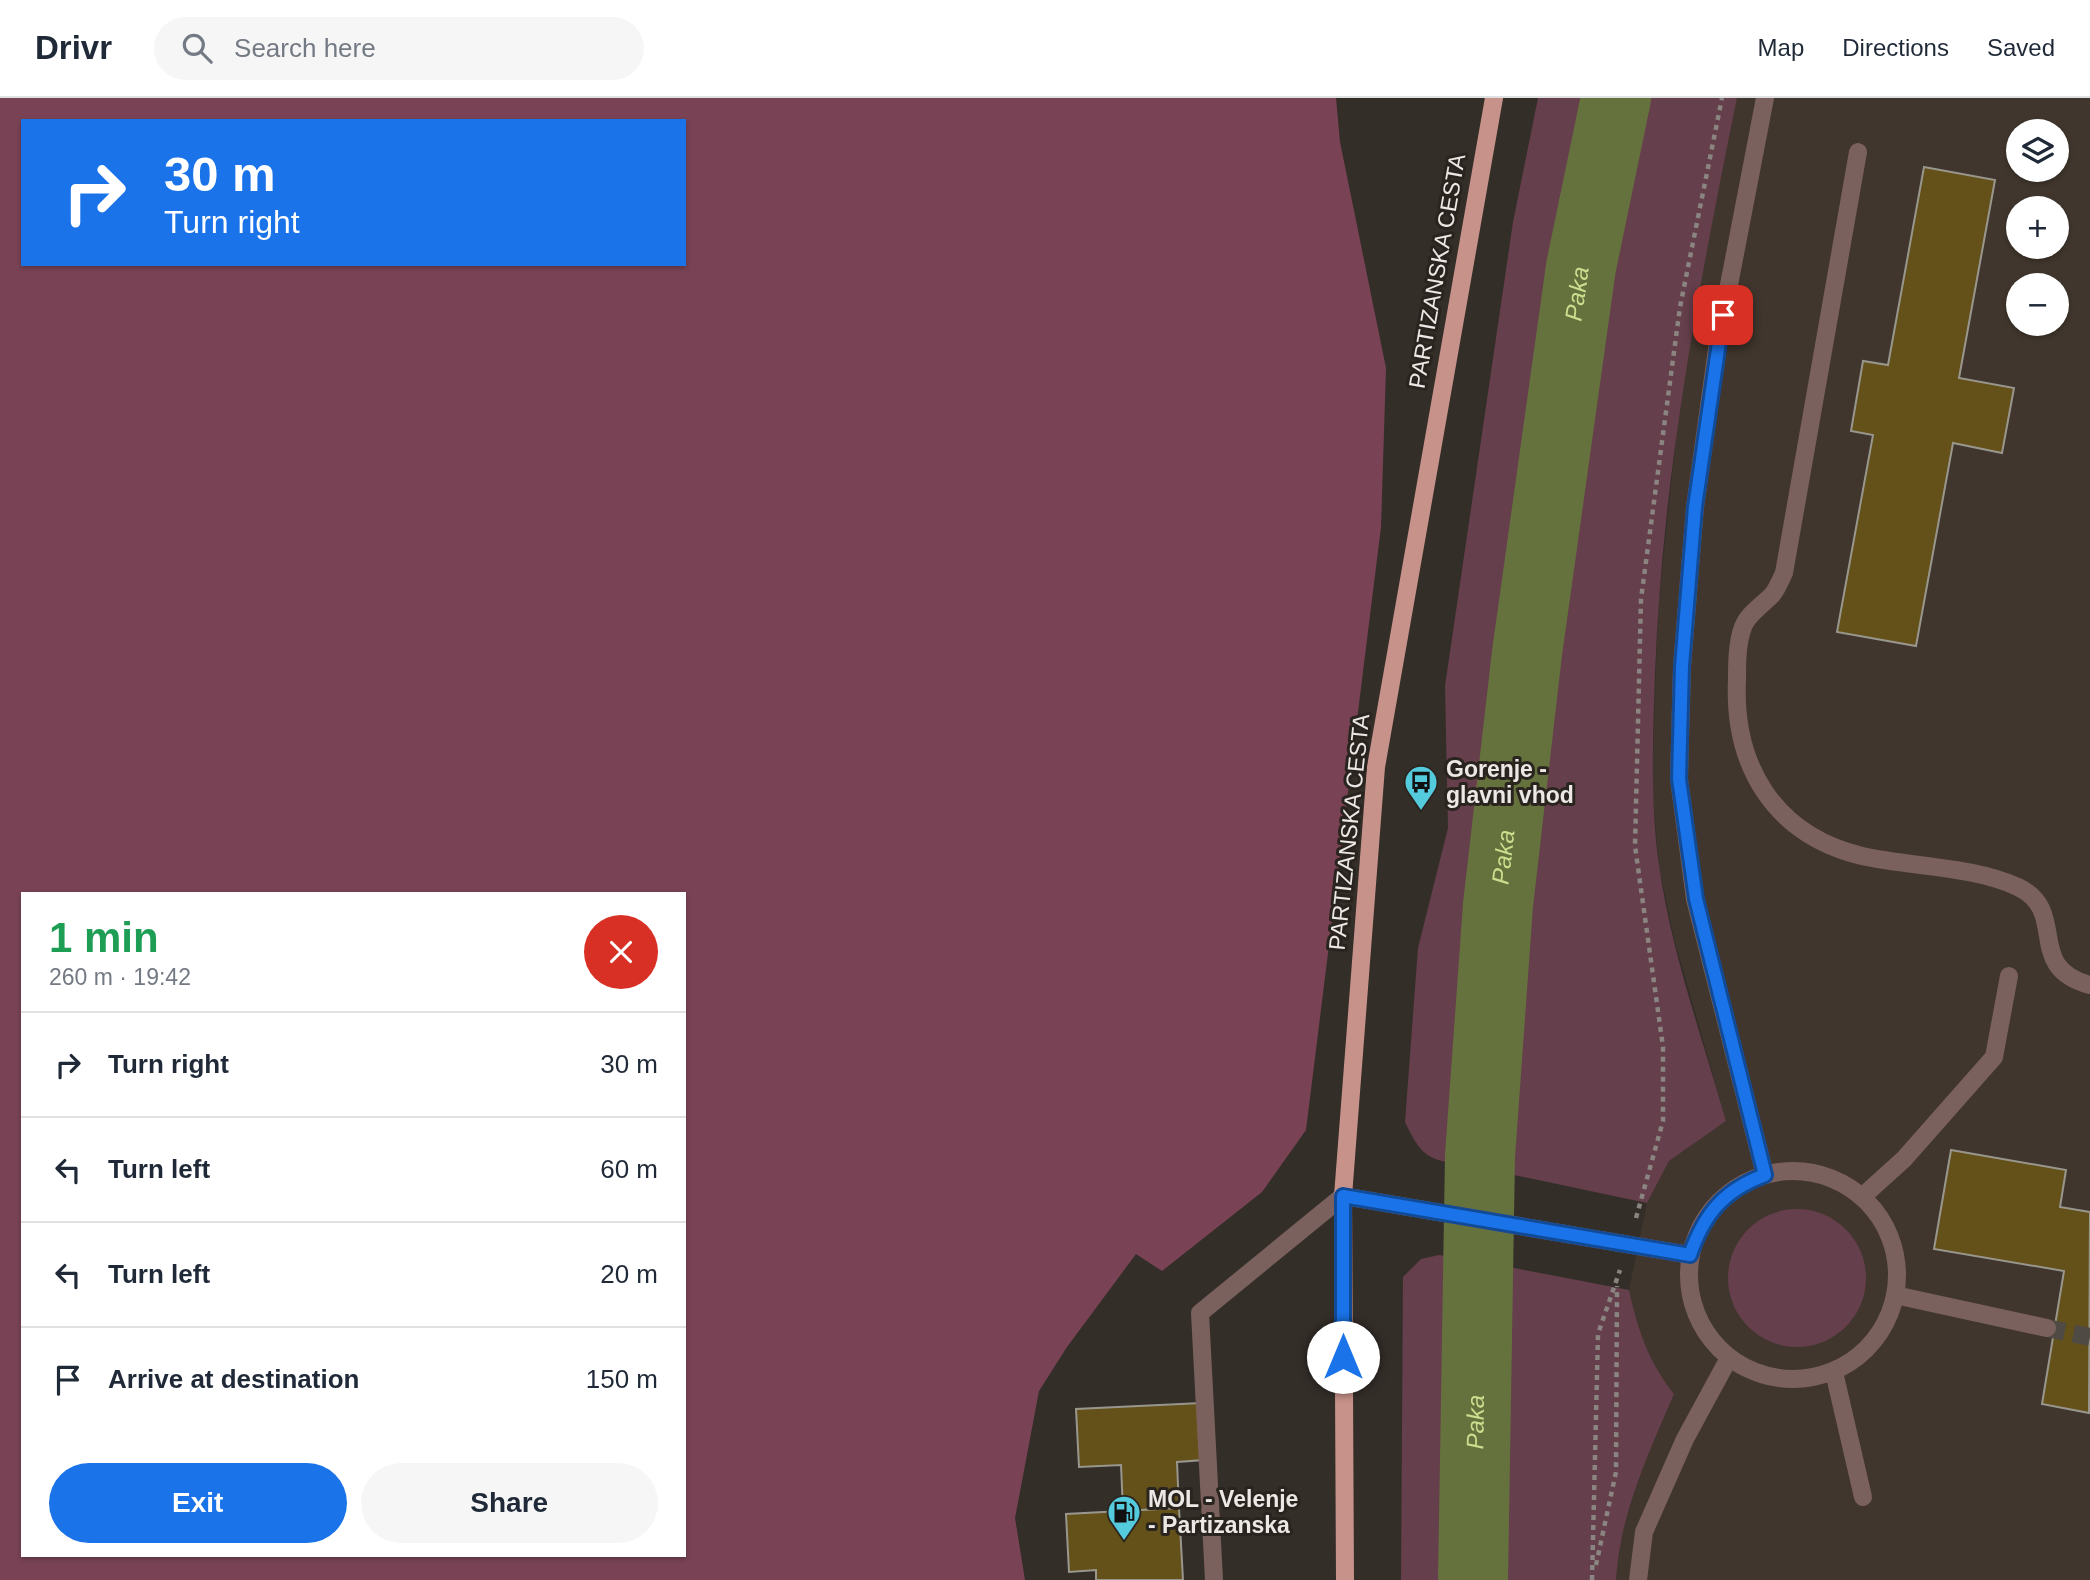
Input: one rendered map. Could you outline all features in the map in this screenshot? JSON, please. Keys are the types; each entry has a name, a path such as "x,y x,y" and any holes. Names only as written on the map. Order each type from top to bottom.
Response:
{"main road":[{"name":"PARTIZANSKA CESTA","path":"1345,1580 1343,1196 1376,767 1494,98"}],"street":[{"path":"1765,98 1718,342 1695,507 1682,666 1679,779 1696,899 1765,1175"},
{"path":"1858,152 1784,573 1773,594 1743,625 1738,658 1736,707 1741,746 1758,781 1786,819 1820,843 1862,856 1985,877 2017,887 2036,898 2044,912 2050,953 2059,969 2075,981 2090,985"},
{"path":"1862,1197 1904,1159 1994,1057 2009,976"},
{"path":"1807,1172 1827,1176 1862,1197 1880,1218 1892,1242 1897,1278 1895,1296 1887,1320 1874,1342 1856,1359 1834,1372 1807,1379 1780,1379 1753,1372 1729,1359 1709,1338 1695,1312 1689,1284 1690,1255 1697,1233 1716,1204 1743,1183 1765,1175 1807,1172"},
{"path":"1214,1580 1199,1313 1343,1196 1690,1255"},
{"path":"1895,1296 2047,1328"},
{"path":"1639,1580 1644,1532 1685,1439 1729,1359"},
{"path":"1834,1372 1863,1497"}],"path":[{"path":"1617,1280 1616,1472 1592,1580 1598,1334 1617,1280"}],"shaded area":[{"path":"0,98 1336,98 1340,142 1386,368 1381,527 1306,1130 1262,1192 1162,1271 1136,1254 1067,1347 1039,1391 1015,1518 1025,1580 0,1580"},
{"path":"1538,98 1601,98 1558,317 1532,487 1499,777 1464,1165 1442,1161 1427,1154 1416,1142 1405,1122 1418,948 1448,828 1445,686 1513,222"},
{"path":"1629,98 1737,98 1696,313 1674,456 1659,601 1653,746 1654,817 1664,897 1679,962 1726,1121 1669,1161 1647,1203 1495,1171 1512,879 1572,401"},
{"path":"1737,98 2090,98 2090,1580 1616,1580 1617,1554 1629,1499 1674,1394 1655,1369 1639,1334 1629,1290 1647,1203 1669,1161 1726,1121 1674,938 1659,866 1652,786 1658,608 1680,401 1698,288"},
{"path":"1797,1209 1823,1214 1846,1229 1861,1252 1866,1278 1861,1304 1846,1327 1823,1342 1797,1347 1771,1342 1748,1327 1733,1304 1728,1278 1733,1252 1748,1229 1771,1214"},
{"path":"1439,1255 1465,1259 1459,1580 1401,1580 1403,1277 1421,1259"},
{"path":"1493,1264 1629,1290 1645,1345 1674,1394 1629,1508 1616,1580 1487,1580"}],"building":[{"path":"1924,167 1995,180 1959,378 2014,388 2002,453 1953,443 1916,646 1837,632 1873,435 1851,431 1863,361 1888,365"},
{"path":"1951,1150 2066,1170 2060,1207 2090,1212 2089,1413 2042,1404 2064,1271 1934,1249"},
{"path":"1201,1403 1204,1460 1177,1462 1179,1508 1123,1511 1121,1465 1079,1467 1076,1409"},
{"name":"MOL - Velenje - Partizanska","path":"1179,1508 1183,1580 1096,1580 1096,1570 1069,1572 1066,1514"}],"waterway":[{"name":"Paka","path":"1473,1580 1480,1156 1498,905 1527,653 1581,267 1616,98"}],"tunnel":[{"path":"2047,1328 2090,1337"}],"place":[{"name":"Gorenje - glavni vhod","path":"1421,812"},
{"name":"MOL - Velenje - Partizanska","path":"1124,1542"}],"route":[{"path":"1343,1357 1343,1196 1690,1255 1697,1233 1724,1196 1743,1183 1765,1175 1696,899 1679,779 1682,666 1695,507 1723,315"}]}
